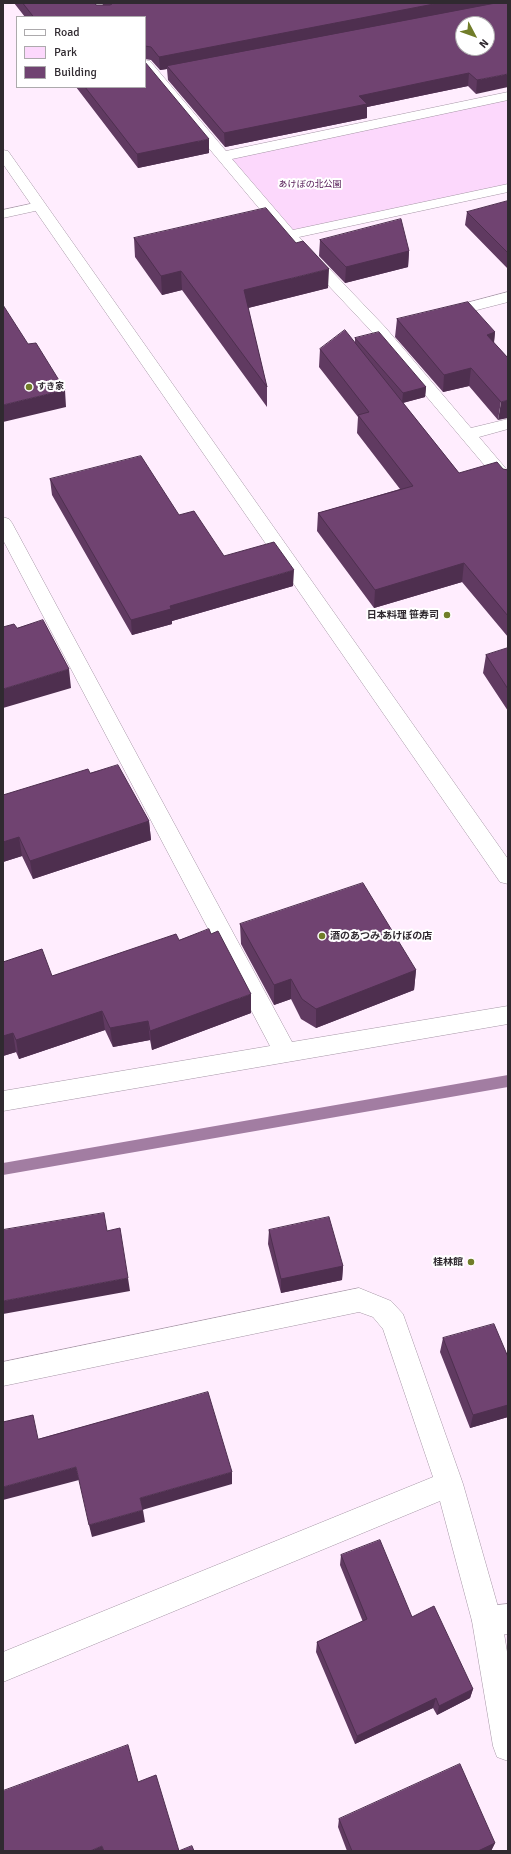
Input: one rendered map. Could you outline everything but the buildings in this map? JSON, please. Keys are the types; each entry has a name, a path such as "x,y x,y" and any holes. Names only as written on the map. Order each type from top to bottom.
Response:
{"street":[{"path":"94,4 109,3"},
{"path":"94,4 104,16"},
{"path":"146,65 290,235 386,328 508,482"},
{"path":"156,77 172,74"},
{"path":"224,156 508,96"},
{"path":"3,154 508,876"},
{"path":"290,235 508,188"},
{"path":"3,214 39,206"},
{"path":"424,318 508,297"},
{"path":"469,434 508,424"},
{"path":"3,523 285,1052"},
{"path":"3,1101 508,1015"},
{"path":"3,1374 359,1300 382,1309 394,1322 449,1484 498,1620 508,1746"},
{"path":"3,1667 449,1484"}],"green space":[{"name":"あけぼの北公園","path":"508,96 508,188 289,235 224,156"}],"waterway":[{"path":"3,1169 508,1081"}],"place":[{"name":"すき家","path":"29,387"},
{"name":"日本料理 笹寿司","path":"447,615"},
{"name":"酒のあつみ あけぼの店","path":"322,936"},
{"name":"桂林館","path":"471,1262"}]}
